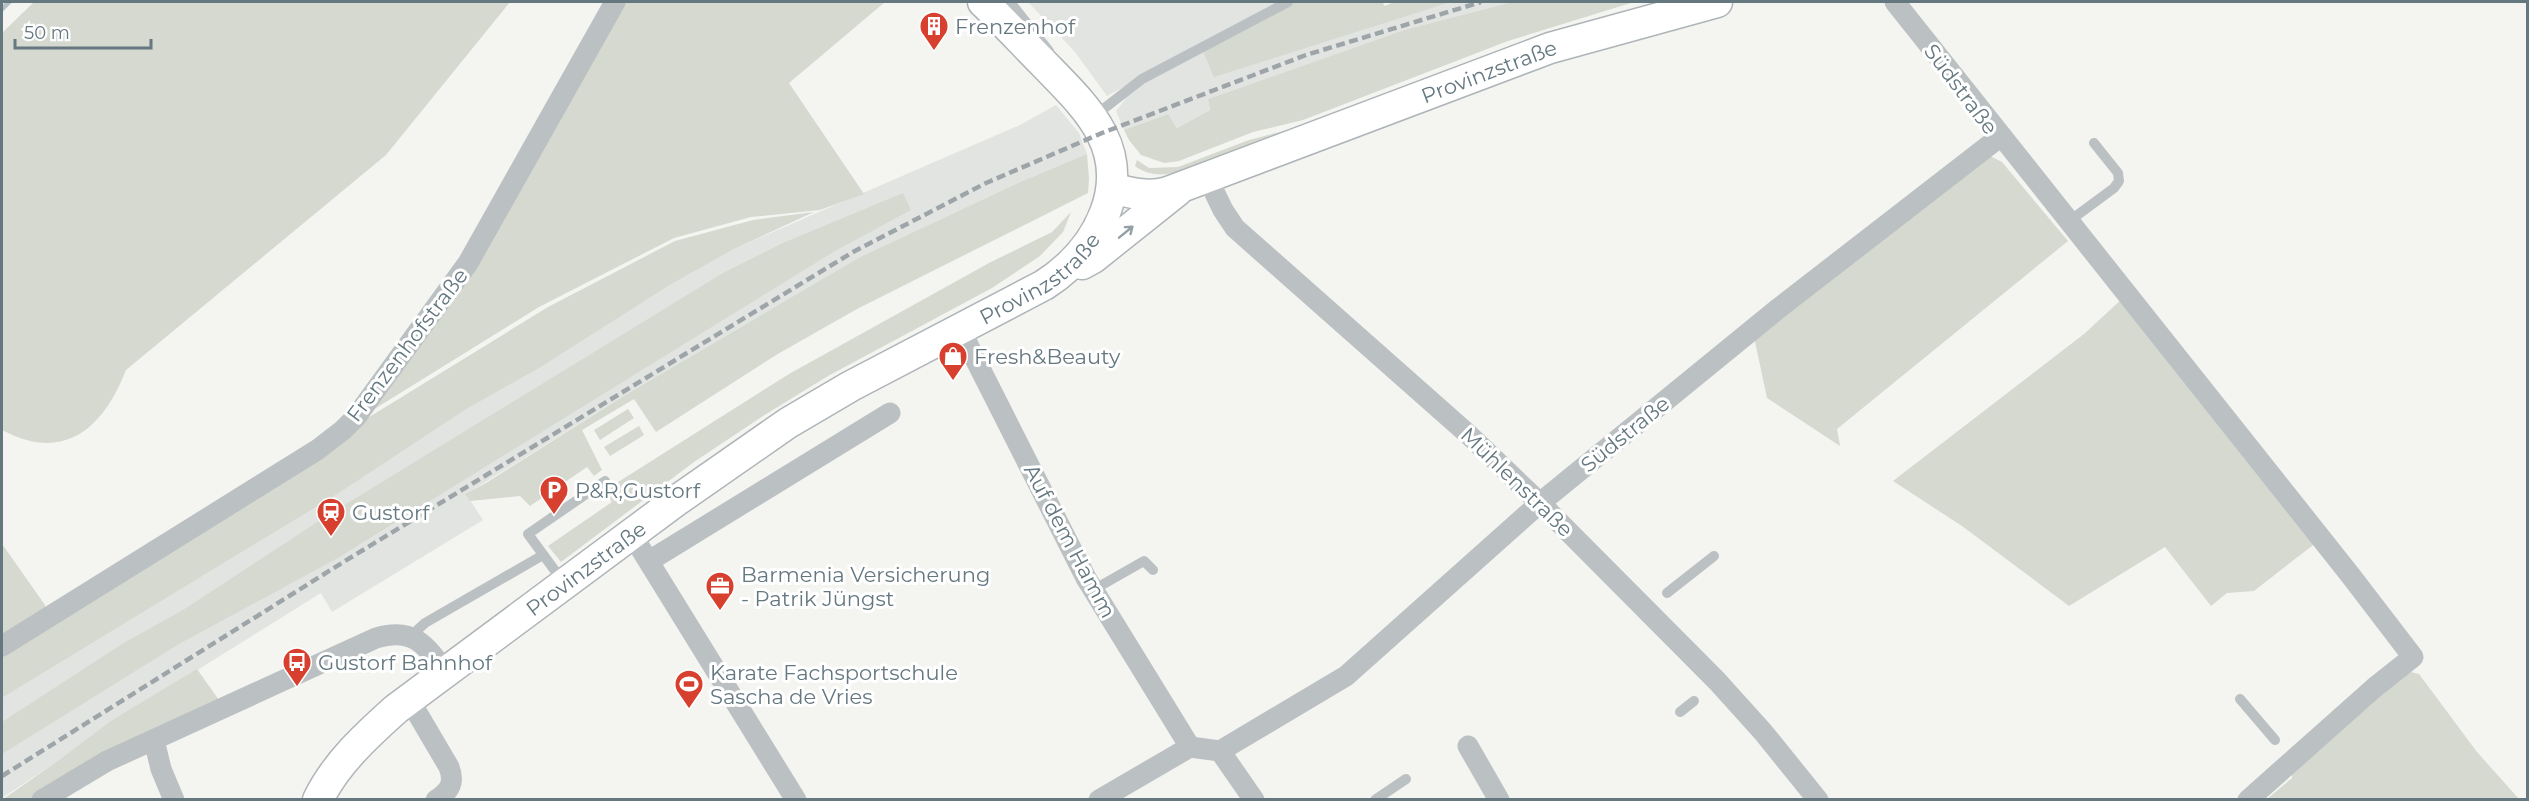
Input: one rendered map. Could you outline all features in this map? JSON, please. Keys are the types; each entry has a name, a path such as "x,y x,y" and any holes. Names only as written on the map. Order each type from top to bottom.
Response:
{"street":[{"name":"Frenzenhofstraße","path":"2,646 317,450 351,423 434,313 477,249 615,2"},
{"path":"983,2 1062,82 1092,118 1109,150 1113,167 1112,188"},
{"name":"Provinzstraße","path":"318,800 351,753 378,725 409,699 724,466 850,386 1029,294 1060,274 1088,244 1103,217 1112,188 1147,195 1161,194 1550,48 1717,2"},
{"name":"Südstraße","path":"1220,751 1323,690 1359,665 1540,503 1779,308 2001,136 1895,2"},
{"path":"2001,136 2244,440 2413,657 2289,756 2248,800"},
{"path":"1060,274 1093,258 1195,182"},
{"name":"Mühlenstraße","path":"1195,182 1243,236 1460,428 1653,606 1713,685 1763,732 1818,800"},
{"name":"Auf dem Hamm","path":"960,329 1093,590 1190,747"},
{"name":"Provinzstraße","path":"649,561 890,413"},
{"path":"631,533 796,800"},
{"path":"42,800 107,761 364,642 392,634 411,636 426,647 445,672"},
{"path":"409,699 453,776 448,790 436,800"},
{"path":"154,740 161,769 174,800"},
{"path":"1468,746 1499,800"},
{"path":"1099,800 1190,747 1220,751 1254,800"}],"lane":[{"path":"1010,2 1047,46 1062,82"},
{"path":"1092,118 1142,79 1288,2"},
{"path":"2068,222 2114,188 2119,181 2118,173 2094,143"},
{"path":"564,584 528,534 605,481"},
{"path":"411,636 425,623 543,555"},
{"path":"1667,593 1714,556"},
{"path":"1093,590 1142,562 1147,562 1153,570"},
{"path":"2240,699 2275,740"},
{"path":"1680,712 1694,701"},
{"path":"1375,800 1406,779"}],"shaded area":[{"path":"34,2 510,2 386,155 126,370 106,409 93,424 79,434 62,441 44,443 24,439 2,430 2,33"},
{"path":"624,2 885,2 789,83 864,194 820,210 751,217 674,238 539,307 368,413"},
{"path":"1028,2 1280,2 1107,96 1075,52"},
{"path":"1296,2 1382,2 1392,19 1451,2 1512,2 1404,30 1208,99 1210,110 1177,128 1168,114 1124,130 1116,111 1135,87"},
{"path":"1296,2 1382,2 1385,6 1394,2 1451,2 1214,77 1203,51"},
{"path":"1512,2 1634,2 1508,41 1303,120 1253,132 1179,161 1164,163 1141,155 1124,130 1168,114 1177,128 1210,110 1208,99 1404,30"},
{"path":"1658,2 1679,2 1303,132 1254,144 1194,168 1162,174 1148,173 1135,166 1137,160 1149,168 1178,167 1249,140 1311,124 1544,35"},
{"path":"1056,105 1079,133 1087,154 1020,182 860,257 627,394 466,494 483,520 332,612 321,593 162,692 109,722 59,760 2,798 2,698 336,495 465,410 541,367 670,285 734,249 1020,125"},
{"path":"1087,154 1088,193 857,309 776,355 656,432 634,399 582,430 602,470 594,476 587,467 530,506 520,496 470,501 465,494 627,394 860,257 1020,182"},
{"path":"1988,155 2002,162 2068,241 1837,429 1840,446 1767,398 1754,337"},
{"path":"903,193 911,210 835,251 336,559 179,644 2,754 2,722 122,644 183,610 325,517 723,273 783,243"},
{"path":"814,212 734,249 670,285 541,367 465,410 336,495 2,698 2,652 366,419 548,307 675,241 753,220"},
{"path":"1071,212 1063,232 1040,256 992,288 828,376 763,416 694,462 561,562 548,546 612,502 604,491 789,374 989,263 1052,232"},
{"path":"2123,298 2317,542 2254,591 2227,593 2211,606 2165,547 2069,606 1962,526 1893,481 2084,334"},
{"path":"628,409 634,418 600,440 594,430"},
{"path":"639,426 644,435 610,456 604,447"},
{"path":"2,544 45,605 45,611 2,638"},
{"path":"197,669 221,703 34,799 2,800 109,722"},
{"path":"2411,672 2419,674 2477,752 2519,799 2266,800 2292,778 2292,771 2390,682"}],"waterway":[{"path":"2,9 9,2"}],"railway":[{"path":"2,776 345,561 853,252 986,183 1102,133 1306,55 1481,2"}],"place":[{"name":"Frenzenhof","path":"934,52"},
{"name":"Fresh&Beauty","path":"953,382"},
{"name":"P&R,Gustorf","path":"554,516"},
{"name":"Gustorf","path":"331,538"},
{"name":"Barmenia Versicherung - Patrik Jüngst","path":"720,612"},
{"name":"Gustorf Bahnhof","path":"297,688"},
{"name":"Karate Fachsportschule Sascha de Vries","path":"689,710"}]}
